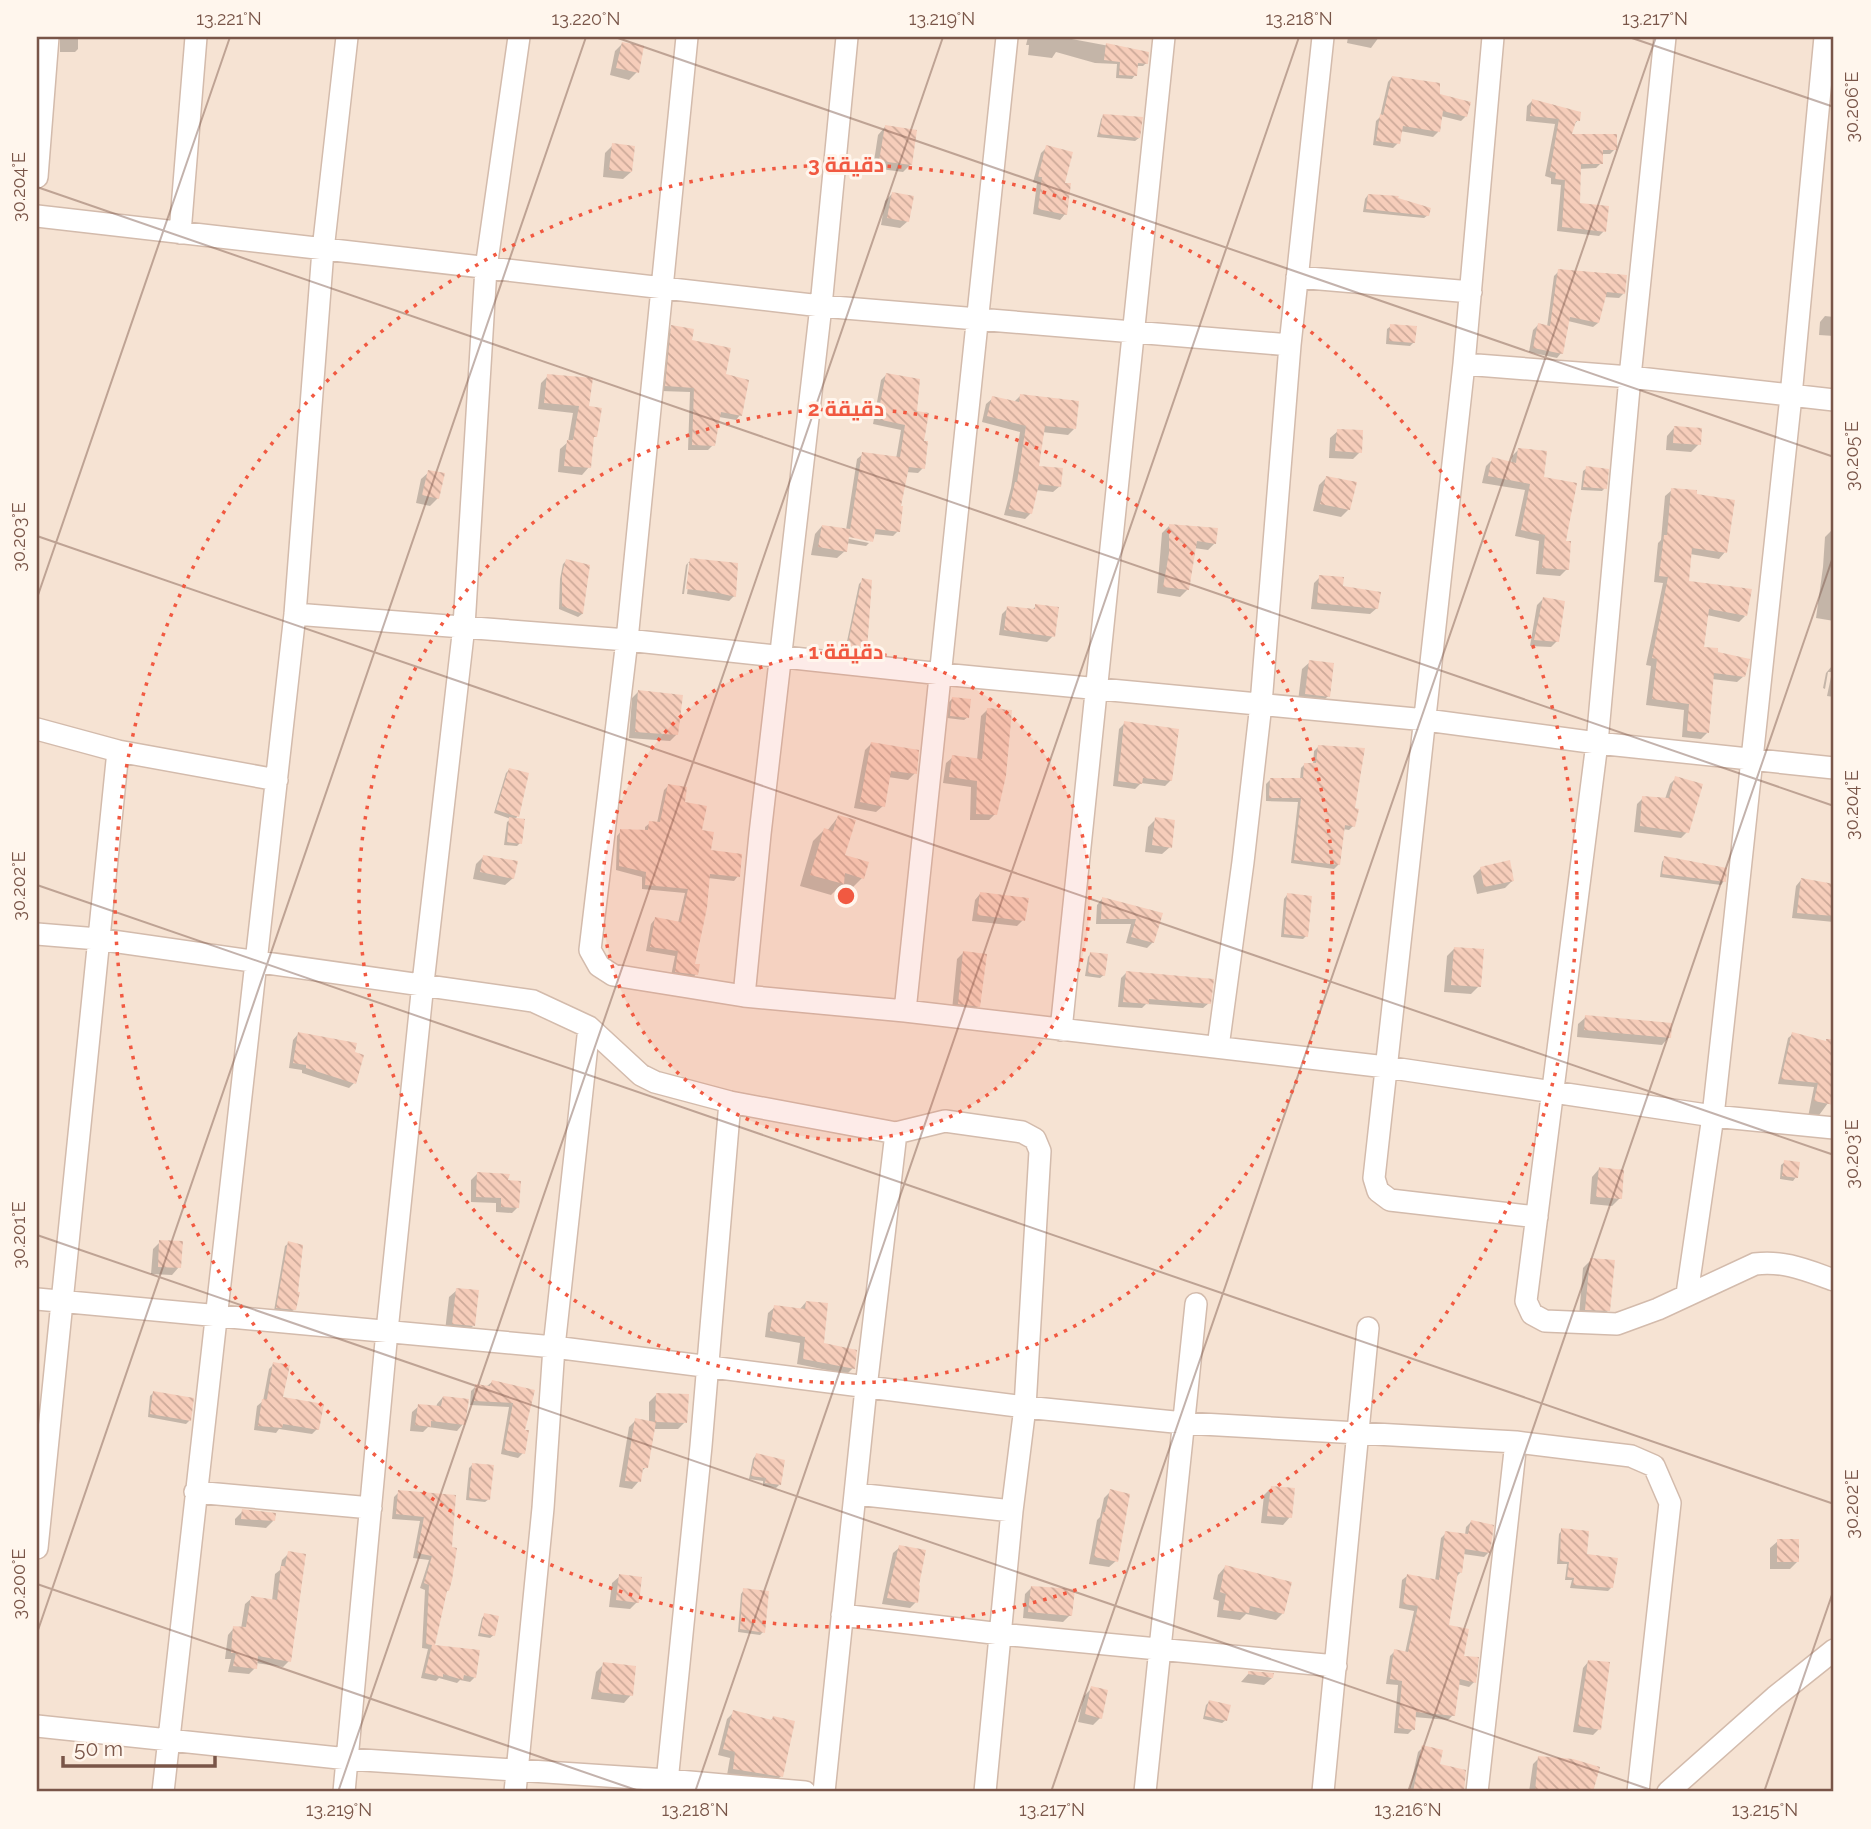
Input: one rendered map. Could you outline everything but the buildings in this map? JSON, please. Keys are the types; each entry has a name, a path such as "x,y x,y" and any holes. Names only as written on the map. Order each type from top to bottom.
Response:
{"street":[{"path":"37,177 48,37"},
{"path":"180,233 196,37"},
{"path":"163,1792 295,614 323,250 347,37"},
{"path":"344,1792 387,1331 464,626 486,268 519,37"},
{"path":"687,37 627,640 590,950 599,966 613,975 744,996 905,1011 1386,1067 1713,1116 1834,1128"},
{"path":"744,996 821,306 847,37"},
{"path":"905,1011 1007,37"},
{"path":"1061,1030 1164,37"},
{"path":"1218,1047 1261,704 1290,345 1323,37"},
{"path":"1493,37 1465,363 1374,1178 1378,1191 1390,1200 1537,1217"},
{"path":"1665,37 1630,377 1597,743 1526,1301 1532,1314 1545,1321 1617,1324 1658,1309 1755,1264 1772,1262 1789,1265 1834,1280"},
{"path":"1687,1294 1713,1116 1791,396 1822,38"},
{"path":"37,216 821,306 1290,345"},
{"path":"1297,277 1471,292"},
{"path":"1465,363 1630,377 1834,400"},
{"path":"295,614 627,640 781,658 1426,720 1597,743 1834,768"},
{"path":"37,729 118,751 277,780"},
{"path":"37,1548 118,751"},
{"path":"37,934 98,939 423,983 533,1001 589,1027 648,1079 730,1102 896,1133 945,1121 1022,1132 1035,1139 1040,1151 1024,1407 985,1792"},
{"path":"514,1792 542,1508 554,1347 589,1027"},
{"path":"667,1786 708,1365 730,1102"},
{"path":"824,1792 866,1388 896,1133"},
{"path":"37,1299 554,1347 708,1365 866,1388 1184,1423 1516,1442 1632,1456 1654,1466 1670,1503 1638,1792"},
{"path":"1145,1792 1196,1304"},
{"path":"1323,1792 1368,1328"},
{"path":"1477,1792 1516,1442"},
{"path":"195,1492 372,1508"},
{"path":"856,1493 1012,1511"},
{"path":"842,1615 1002,1634 1336,1667"},
{"path":"1668,1792 1774,1697 1834,1650"},
{"path":"37,1726 348,1759 518,1770 667,1786 805,1792"}],"shaded area":[{"path":"37,37 1834,37 1834,1792 37,1792"}]}
